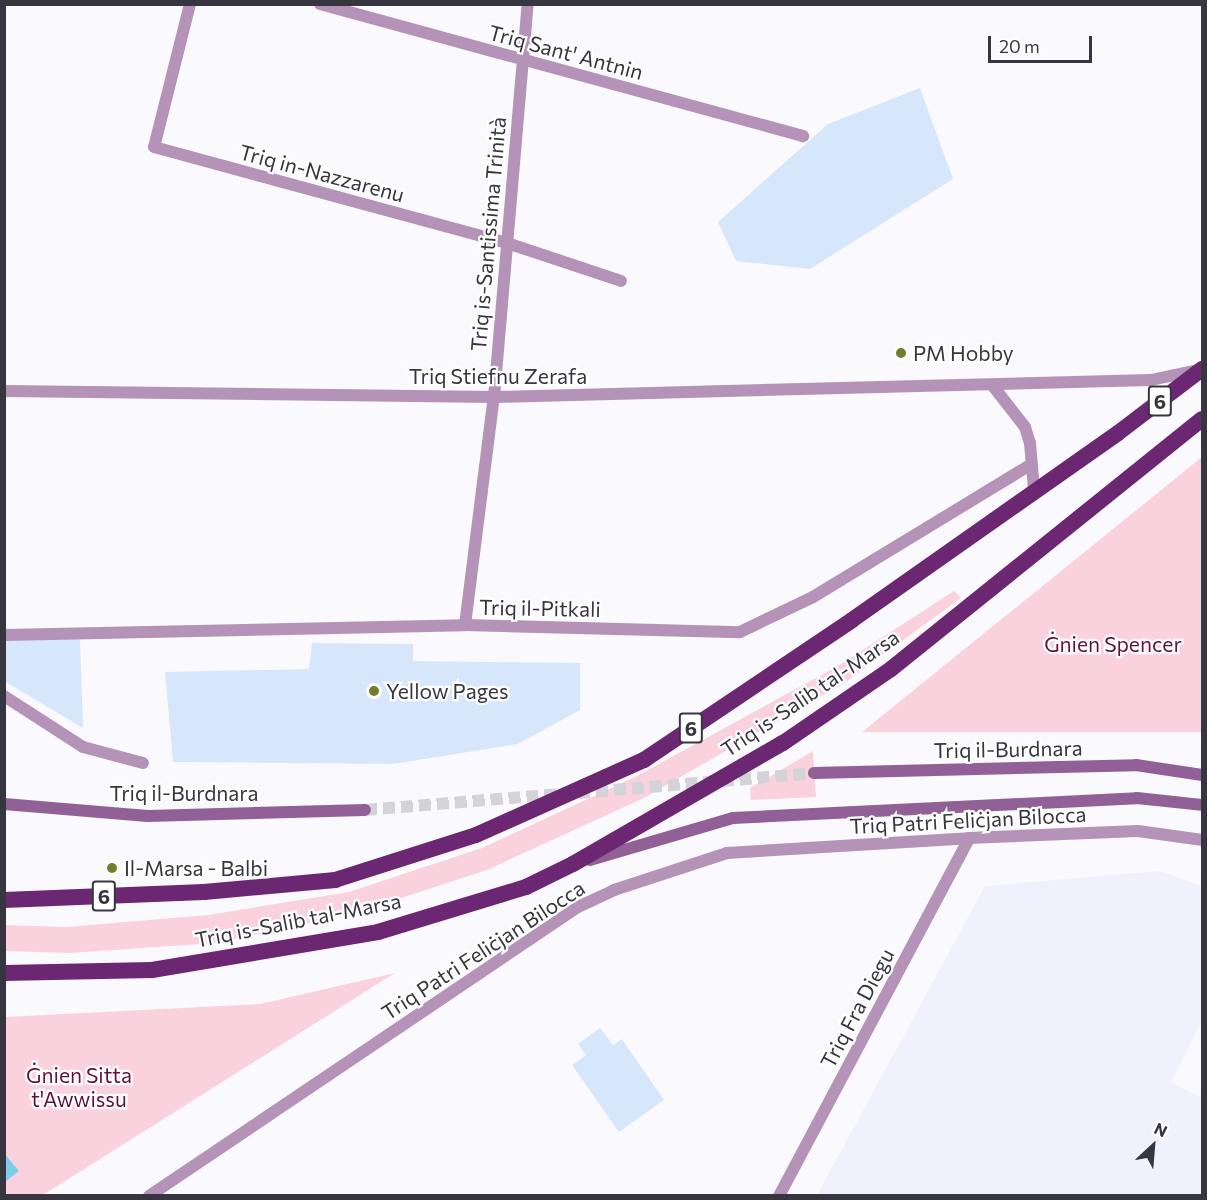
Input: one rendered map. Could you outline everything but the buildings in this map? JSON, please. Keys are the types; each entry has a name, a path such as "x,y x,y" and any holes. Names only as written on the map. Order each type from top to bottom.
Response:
{"highway":[{"name":"Triq is-Salib tal-Marsa","path":"4,900 204,892 335,880 476,835 644,760 852,620 1118,433 1203,369"},
{"name":"Triq is-Salib tal-Marsa","path":"4,973 152,970 378,932 526,887 573,864 783,743 891,669 1203,419"}],"main road":[{"name":"Triq il-Burdnara","path":"814,773 1136,765 1203,775"},
{"path":"573,864 733,818 1137,798 1203,805"},
{"name":"Triq il-Burdnara","path":"4,804 147,816 364,810"}],"street":[{"name":"Triq in-Nazzarenu","path":"190,4 154,147 507,243 621,281"},
{"name":"Triq Sant' Antnin","path":"320,4 803,136"},
{"name":"Triq is-Santissima Trinità","path":"465,625 494,397 528,4"},
{"name":"Triq Stiefnu Zerafa","path":"4,391 494,397 993,386 1151,380 1203,369"},
{"path":"993,386 1026,427 1030,443 1030,465 1034,490"},
{"name":"Triq il-Pitkali","path":"4,635 465,625 740,632 813,597 1030,465"},
{"path":"4,696 83,747 143,763"},
{"name":"Triq Patri Feliċjan Bilocca","path":"149,1196 578,907 614,890 727,853 969,838 1138,831 1203,840"},
{"name":"Triq Fra Diegu","path":"779,1196 969,838"}],"shaded area":[{"path":"1160,871 1202,886 1202,1021 1171,1082 1202,1098 1202,1195 817,1195 985,886"}],"green space":[{"name":"Ġnien Spencer","path":"1202,457 1202,732 862,732"},
{"path":"954,591 961,598 846,682 644,798 487,870 355,913 215,943 70,953 5,951 5,925 67,927 208,915 349,892 482,848 635,777 838,666"},
{"path":"813,751 816,797 751,800 750,788"},
{"name":"Ġnien Sitta t'Awwissu","path":"395,973 43,1195 5,1196 5,1017 260,1004"}],"water":[{"path":"4,1153 19,1171 5,1182 4,1182"}],"tunnel":[{"path":"578,793 814,773"},
{"path":"365,810 561,794"}],"place":[{"name":"PM Hobby","path":"901,353"},
{"name":"Yellow Pages","path":"374,691"},
{"name":"Il-Marsa - Balbi","path":"112,868"}]}
